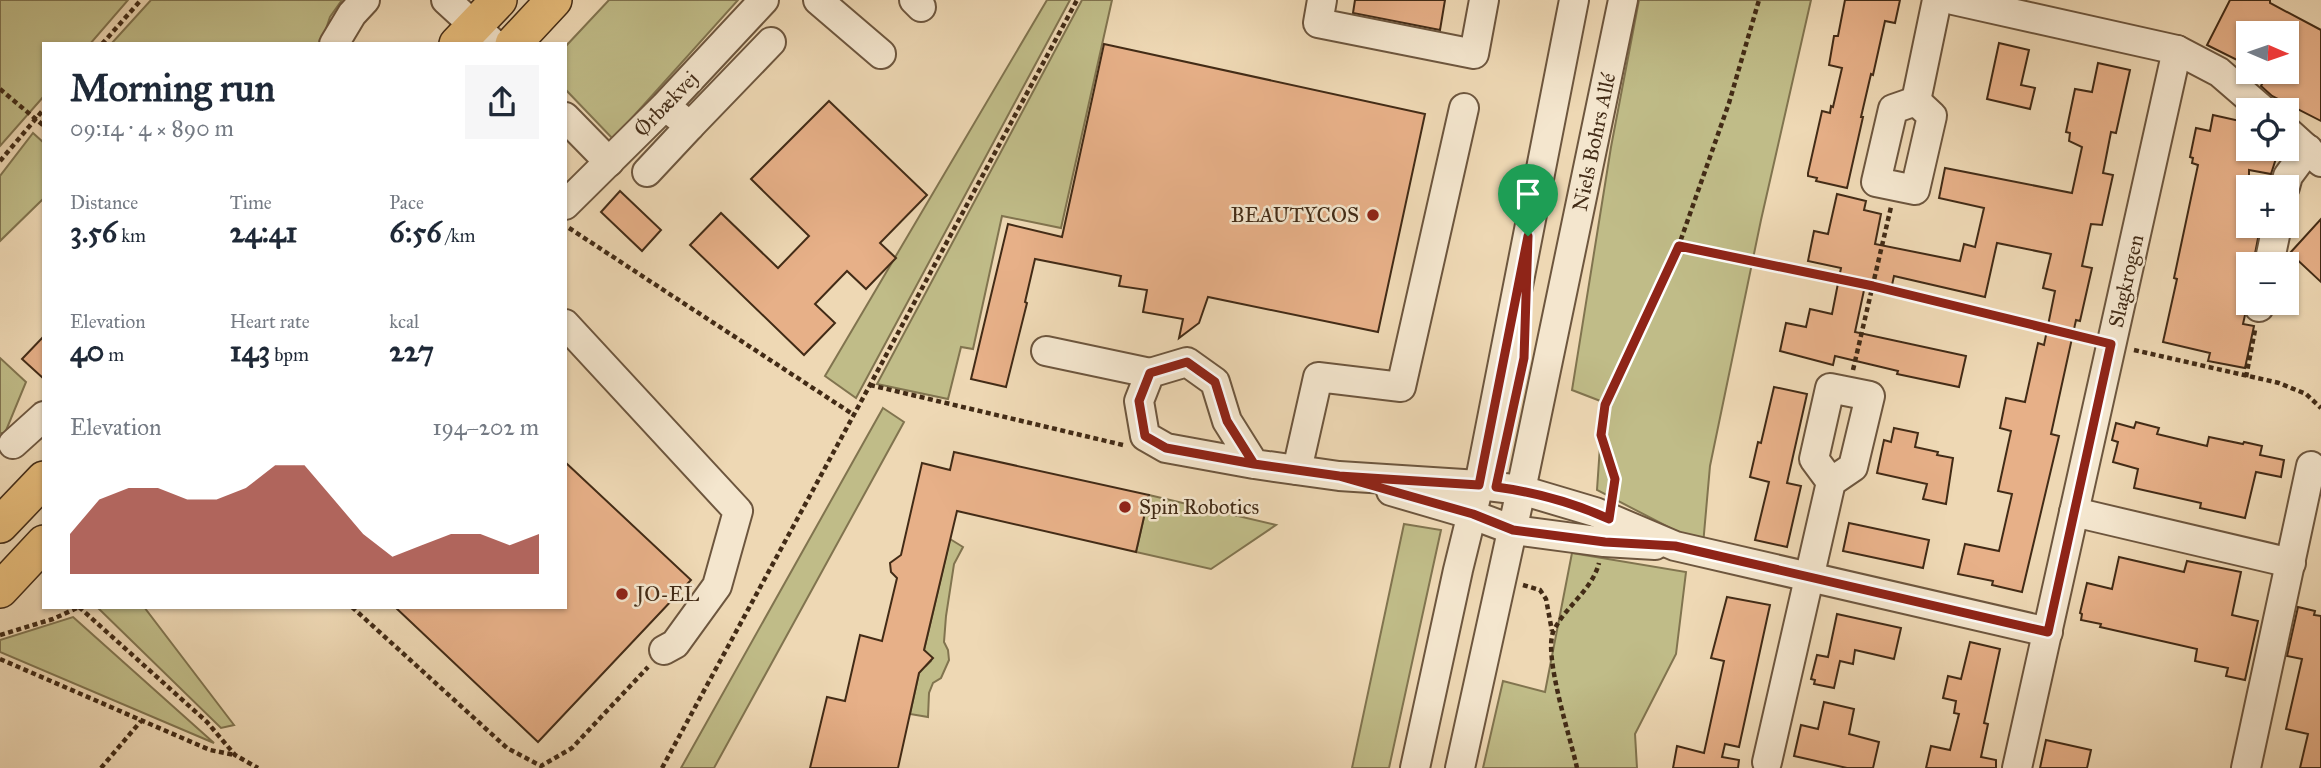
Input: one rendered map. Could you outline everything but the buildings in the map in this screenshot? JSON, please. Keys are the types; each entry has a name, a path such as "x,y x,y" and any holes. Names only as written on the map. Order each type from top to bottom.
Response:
{"main road":[{"path":"475,38 499,0"},
{"path":"515,42 554,0"},
{"path":"0,525 42,481"},
{"path":"0,590 42,545"}],"street":[{"path":"335,42 352,14 365,0"},
{"path":"446,0 475,38"},
{"name":"Ørbækvej","path":"567,203 665,106 764,0"},
{"path":"818,0 881,54"},
{"path":"1322,0 1318,23 1474,54 1485,0"},
{"name":"Niels Bohrs Allé","path":"1459,768 1499,488 1528,236 1574,0"},
{"name":"Niels Bohrs Allé","path":"1415,768 1458,569 1493,522 1499,488 1623,0"},
{"path":"1916,101 1937,0"},
{"path":"1963,1 2177,50 2219,72 2249,98"},
{"path":"647,172 771,42"},
{"name":"Slagkrogen","path":"2017,768 2177,50"},
{"path":"1916,101 1932,116 1915,190 1876,182 1893,108 1916,101"},
{"path":"665,106 690,126"},
{"path":"1297,470 1318,377 1401,387 1464,108"},
{"path":"567,119 609,162"},
{"path":"2289,175 2315,155 2299,141"},
{"path":"567,326 738,511 717,586 675,644 664,650"},
{"path":"1046,351 1150,373 1187,362 1215,382 1227,421 1254,464"},
{"path":"1150,373 1139,401 1145,436 1166,448 1339,476 1499,488 1595,512 1607,530"},
{"path":"1764,766 1831,482 1853,467 1870,396 1830,388 1814,459 1831,482"},
{"path":"12,444 42,418"},
{"path":"2246,768 2311,466"},
{"path":"1339,476 1493,522 1607,530 2048,632"},
{"path":"2074,512 2291,563"}],"path":[{"path":"104,42 141,0"},
{"path":"662,768 1077,0"},
{"path":"1552,632 1596,575 1615,479 1601,435 1605,405 1679,246 1729,103 1759,0"},
{"path":"0,89 42,124"},
{"path":"0,161 42,111"},
{"path":"1849,391 1895,187"},
{"path":"567,226 854,415"},
{"path":"1679,246 1873,286 2279,383 2306,394 2321,408"},
{"path":"2246,377 2258,315"},
{"path":"870,385 1161,454 1166,448"},
{"path":"1513,582 1540,590 1546,599 1552,632 1550,657 1577,768"},
{"path":"0,635 53,619 75,609"},
{"path":"81,609 207,722 235,755"},
{"path":"354,609 507,748 541,766 572,748 664,650"},
{"path":"0,659 210,750 235,755 258,768"},
{"path":"101,768 141,721"}],"shaded area":[{"path":"0,0 128,0 92,42 42,42 42,98 0,146"},
{"path":"151,0 342,0 330,17 322,42 113,42"},
{"path":"609,0 738,0 613,139 567,91 567,45"},
{"path":"1047,0 1070,0 856,398 825,376"},
{"path":"1082,0 1112,0 1061,228 1002,216 973,349 961,347 948,399 877,384"},
{"path":"1639,0 1811,0 1761,220 1710,466 1703,545 1597,490 1603,402 1572,390 1611,147"},
{"path":"33,133 42,141 42,200 0,241 0,176"},
{"path":"0,358 26,382 5,433 0,433"},
{"path":"883,408 904,422 714,768 681,768"},
{"path":"1149,495 1276,525 1211,569 1136,552"},
{"path":"1404,524 1441,530 1389,768 1352,768"},
{"path":"950,539 963,547 954,564 946,616 944,642 949,660 941,678 933,683 929,693 928,717 910,714 920,668 931,661 924,650"},
{"path":"1572,553 1686,572 1676,654 1635,734 1637,768 1483,768 1503,681 1545,692"},
{"path":"99,609 146,609 234,725 221,728"},
{"path":"73,617 214,743 0,652 0,640"}],"place":[{"name":"BEAUTYCOS","path":"1373,215"},
{"name":"Spin Robotics","path":"1125,507"},
{"name":"JO-EL","path":"622,594"}],"route":[{"path":"1528,236 1479,485 1339,476 1254,464 1227,421 1215,382 1187,362 1150,373 1139,401 1145,436 1166,448 1254,464 1297,470 1339,476 1473,514 1513,530 1605,542 1675,546 2048,632 2111,344 1873,286 1679,246 1605,405 1601,435 1615,479 1609,519 1595,512 1521,490 1496,487 1524,358 1528,236"}]}
